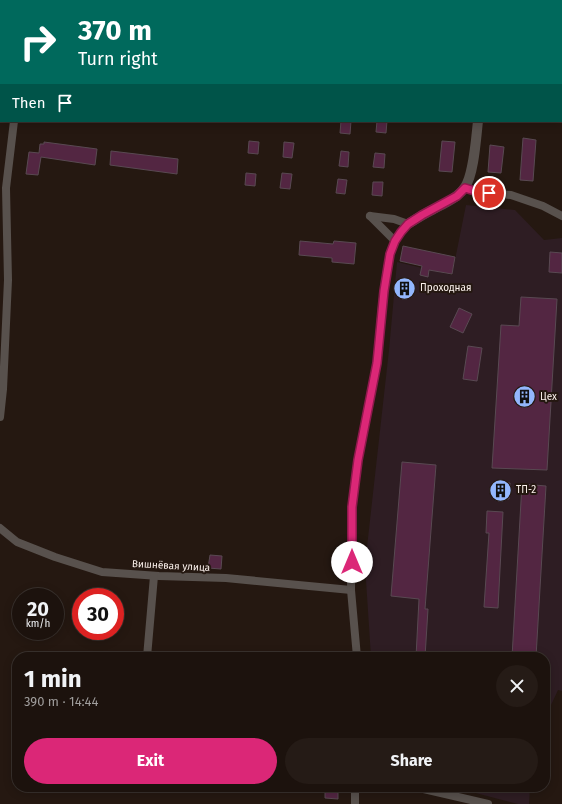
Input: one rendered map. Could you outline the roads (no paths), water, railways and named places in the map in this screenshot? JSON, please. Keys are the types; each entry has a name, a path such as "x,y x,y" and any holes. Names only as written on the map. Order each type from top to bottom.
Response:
{"street":[{"path":"0,417 3,389 3,306 8,280 3,187 14,122"},
{"path":"357,652 351,590 352,507 358,460 377,363 386,277 390,254 395,241 408,224 457,196 465,188 472,164 478,122"},
{"path":"465,188 478,192 511,195 542,206 562,216"},
{"path":"395,241 370,216 394,219 408,224"},
{"name":"Вишнёвая улица","path":"0,528 17,542 55,557 102,572 154,576 226,578 351,590"},
{"path":"147,652 154,576"},
{"path":"436,792 488,804"}],"place":[{"name":"Проходная","path":"404,288"},
{"name":"Цех","path":"524,397"},
{"name":"ТП-2","path":"501,490"}]}
